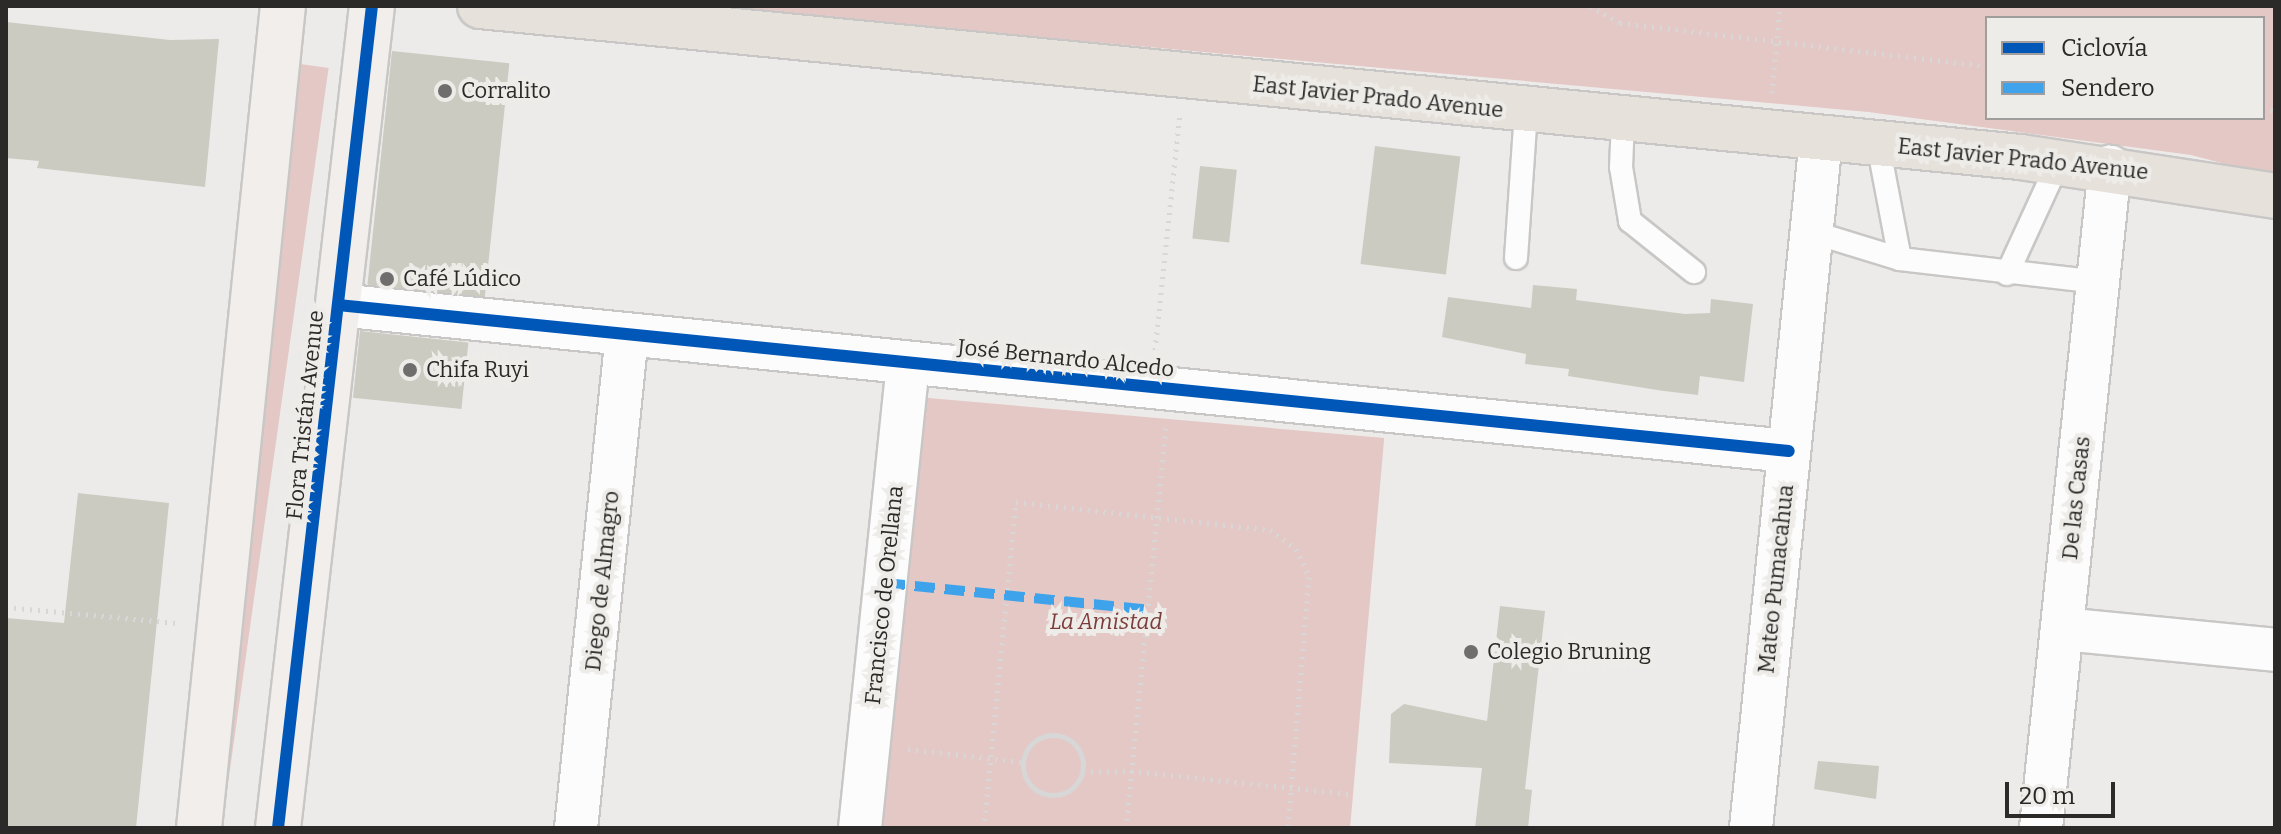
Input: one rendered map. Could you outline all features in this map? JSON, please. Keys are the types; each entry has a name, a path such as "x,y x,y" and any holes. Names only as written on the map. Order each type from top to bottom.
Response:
{"main road":[{"name":"East Javier Prado Avenue","path":"480,6 1526,112 2059,161 2275,196"}],"street":[{"path":"199,828 283,6"},
{"name":"Flora Tristán Avenue","path":"278,828 372,6"},
{"name":"Mateo Pumacahua","path":"1751,828 1821,139"},
{"name":"De las Casas","path":"2041,828 2110,167"},
{"name":"José Bernardo Alcedo","path":"338,305 1789,451"},
{"name":"Diego de Almagro","path":"576,828 627,335"},
{"name":"Francisco de Orellana","path":"860,828 908,363"},
{"path":"2062,629 2275,650"}],"lane":[{"path":"1516,258 1526,112"},
{"path":"1623,120 1621,167 1630,221 1694,272"},
{"path":"1878,144 1900,259"},
{"path":"2007,274 2059,161"},
{"path":"1812,232 1900,259 2007,274 2099,282"}],"path":[{"path":"1590,6 1620,23 1985,66"},
{"path":"1769,134 1780,6"},
{"path":"1126,828 1157,518 1161,388 1183,77"},
{"path":"984,828 1016,502 1270,530 1296,549 1309,577 1288,828"},
{"path":"6,607 220,627"},
{"path":"1058,735 1075,744 1083,772 1072,789 1053,796 1034,789 1022,762 1030,744 1058,735"},
{"path":"869,744 1022,762"},
{"path":"1083,772 1131,771 1349,794"}],"green space":[{"path":"694,6 2275,6 2275,177 2191,155 1868,112"},
{"path":"286,62 329,68 222,828 179,825"},
{"name":"La Amistad","path":"917,397 1384,438 1350,828 879,828"}],"building":[{"path":"6,22 170,40 219,39 205,187 37,168 39,161 6,158"},
{"path":"392,51 509,63 485,297 367,285"},
{"path":"1375,146 1460,156 1446,275 1360,264"},
{"path":"1200,166 1237,170 1229,242 1192,239"},
{"path":"1533,285 1577,289 1576,300 1685,314 1710,313 1711,299 1753,304 1744,382 1700,376 1698,395 1664,391 1568,376 1569,369 1525,364 1526,354 1442,337 1448,297 1531,308"},
{"name":"Chifa Ruyi","path":"360,331 468,342 461,409 353,398"},
{"path":"78,493 169,503 136,828 6,828 6,618 64,623"},
{"path":"1500,606 1545,611 1525,789 1532,790 1528,828 1475,828 1482,768 1389,763 1391,714 1404,704 1487,721"},
{"path":"1818,761 1879,766 1876,799 1814,789"}],"marked path":[{"path":"885,583 1149,610"}],"cycle path":[{"path":"278,828 372,6"},
{"path":"338,305 1789,451"}],"place":[{"name":"Corralito","path":"445,91"},
{"name":"Café Lúdico","path":"387,279"},
{"name":"Chifa Ruyi","path":"410,370"},
{"name":"Colegio Bruning","path":"1471,652"}]}
